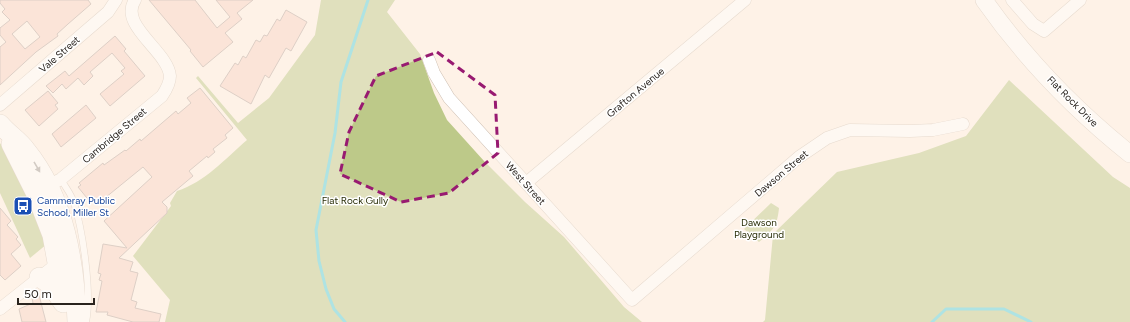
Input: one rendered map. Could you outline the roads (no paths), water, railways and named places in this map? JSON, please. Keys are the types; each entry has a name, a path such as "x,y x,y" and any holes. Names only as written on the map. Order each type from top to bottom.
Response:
{"main road":[{"name":"Flat Rock Drive","path":"984,0 996,18 1080,111 1130,154"},
{"path":"2,127 26,149 48,186 64,229 66,314"},
{"path":"64,259 77,322"},
{"path":"39,277 50,285 66,314"}],"street":[{"name":"Vale Street","path":"0,105 108,12 116,0"},
{"name":"Cambridge Street","path":"48,186 162,96 168,86 170,76 167,66 133,18 132,7 135,0"},
{"name":"Grafton Avenue","path":"526,183 745,0"},
{"path":"1012,0 1032,24 1044,31 1080,0"},
{"name":"West Street","path":"429,60 434,73 449,98 632,300"},
{"name":"Dawson Street","path":"632,300 799,157 827,138 850,130 918,131 933,130 963,124"},
{"path":"0,309 39,277 64,259"}],"lane":[{"path":"48,186 74,202 80,231 88,289 86,322"}],"waterway":[{"path":"345,322 334,309 326,289 319,261 316,230 335,133 341,82 368,0"},
{"path":"932,322 946,309 1004,309 1031,322"}],"place":[{"name":"Cammeray Public School, Miller St","path":"23,206"}],"park label":[{"name":"Flat Rock Gully","path":"355,200"},
{"name":"Dawson Playground","path":"759,228"}]}
